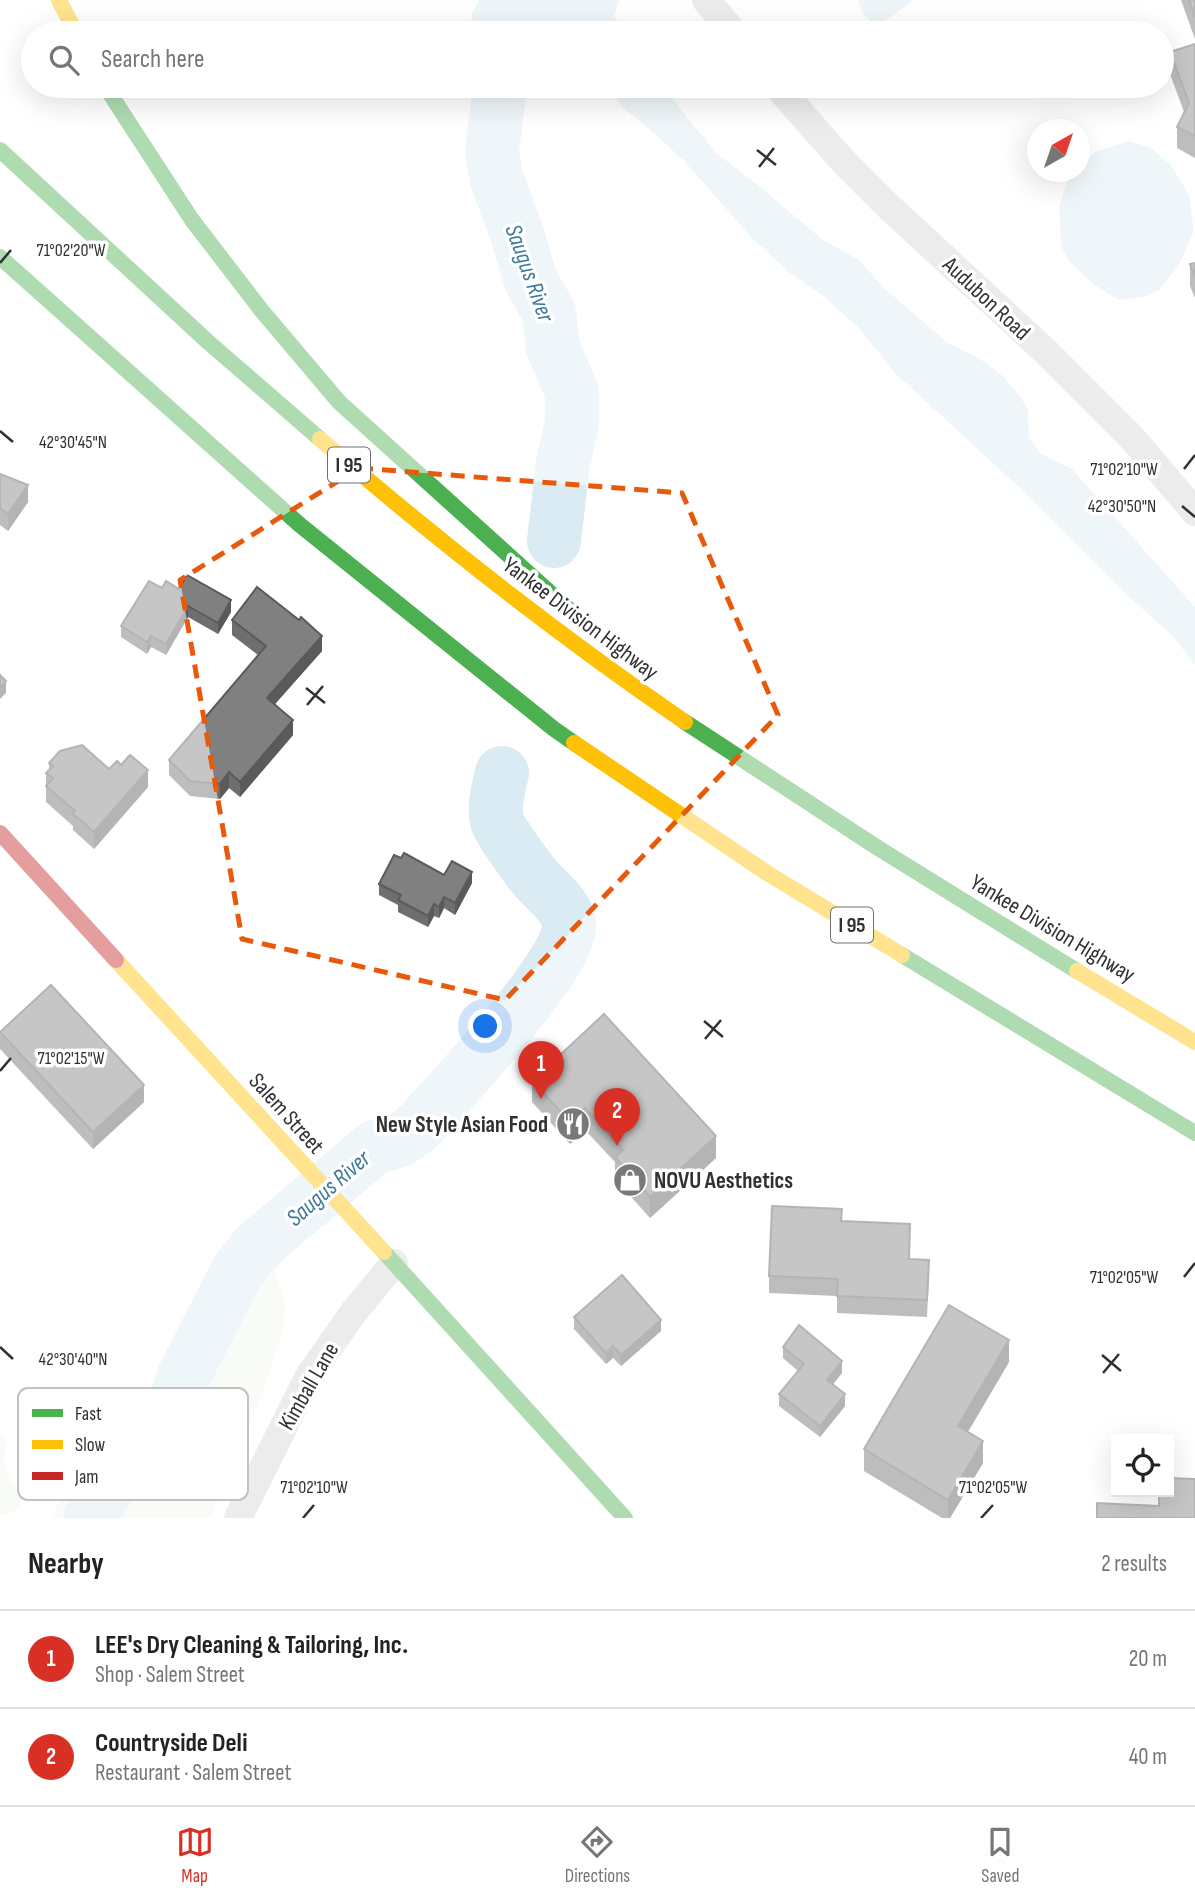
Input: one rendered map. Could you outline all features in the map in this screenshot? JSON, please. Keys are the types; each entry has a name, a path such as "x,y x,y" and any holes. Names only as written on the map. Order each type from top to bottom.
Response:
{"main road":[{"path":"59,0 70,21"},
{"path":"113,98 192,220 262,311 339,402 588,627"},
{"name":"Yankee Division Highway","path":"0,150 266,395 475,568 569,640 723,749 858,837 1195,1042"},
{"name":"I 95","path":"0,257 299,525 554,729 767,873 1195,1133"},
{"path":"619,655 723,749"},
{"name":"Salem Street","path":"0,832 625,1518"}],"street":[{"path":"706,0 724,21"},
{"name":"Audubon Road","path":"788,98 843,161 888,206 1045,351 1133,439 1195,512"},
{"name":"Kimball Lane","path":"248,1498 309,1376 353,1313 394,1264"},
{"name":"Kimball Lane","path":"238,1518 247,1500"}],"highlighted area":[{"path":"359,468 682,493 778,715 505,1000 242,939 180,580"}],"shaded area":[{"path":"479,0 620,0 614,16 618,21 471,21"},
{"path":"858,0 914,0 884,21 870,20"},
{"path":"616,98 672,98 716,153 823,240 859,260 884,288 948,343 980,359 1003,376 1028,410 1029,438 1041,454 1072,469 1195,607 1195,665 1172,635 1129,597 1020,488 895,373 858,327 822,295 790,273 751,237 686,163 622,107"},
{"path":"1129,141 1151,148 1171,165 1189,195 1194,231 1179,265 1159,290 1143,297 1118,300 1092,283 1069,261 1061,246 1059,207 1067,182 1090,182 1090,156 1095,152"},
{"path":"247,1224 287,1257 274,1270 285,1303 284,1325 264,1388 248,1427 248,1388 163,1388 181,1364 210,1292 228,1261 232,1239"},
{"path":"0,1433 5,1437 5,1466 18,1494 18,1500 22,1503 13,1512 0,1514"},
{"path":"60,1500 217,1500 210,1518 52,1518"}],"building":[{"path":"1189,0 1195,0 1195,17"},
{"path":"1195,44 1195,136 1177,127 1189,103 1174,63 1174,51"},
{"path":"1195,263 1195,277 1190,264"},
{"path":"0,474 28,485 8,514 0,508"},
{"path":"187,575 231,600 218,623 188,606 166,644 151,636 147,642 121,626 149,581 162,588 166,581 179,589"},
{"path":"257,587 299,620 301,617 322,636 267,698 293,720 240,782 229,772 220,784 190,781 169,760 266,646 232,620"},
{"path":"0,675 6,681 0,688"},
{"path":"82,745 109,769 117,761 121,765 130,755 148,770 94,832 46,786 53,778 46,773 53,766 49,763 60,751"},
{"path":"404,853 444,875 452,861 472,872 455,903 444,897 439,907 434,904 428,916 398,900 401,895 379,884 394,855 401,858"},
{"path":"51,985 144,1085 93,1132 0,1032"},
{"path":"604,1014 716,1136 650,1197 615,1157 623,1150 585,1108 570,1122 532,1081"},
{"path":"772,1206 842,1209 841,1221 910,1224 909,1259 929,1260 927,1300 837,1296 838,1279 769,1276"},
{"path":"622,1275 661,1320 621,1355 613,1346 606,1353 574,1317"},
{"path":"949,1305 1009,1340 958,1426 983,1441 948,1500 864,1449"},
{"path":"799,1325 842,1361 827,1380 845,1394 820,1426 779,1394 804,1364 783,1347"},
{"path":"1174,1478 1195,1479 1195,1518 1097,1518 1097,1503 1159,1506 1159,1497 1174,1497"}],"waterway":[{"name":"Saugus River","path":"499,98 492,151 496,177 531,281 549,312 553,348 572,392 572,423 563,463 554,541"},
{"name":"Saugus River","path":"180,1388 237,1272 256,1247 375,1147 399,1140 420,1125 531,996 565,943 569,925 565,912 523,862 497,821 496,803 502,773"},
{"name":"Saugus River","path":"90,1518 100,1500"}],"traffic: fast":[{"path":"113,98 192,220 262,311 339,402 578,618"},
{"path":"0,150 207,341 320,439"},
{"path":"0,257 300,525 574,743"},
{"path":"685,722 878,848 1077,971"},
{"path":"902,955 1195,1133"},
{"path":"384,1252 625,1518"}],"traffic: slow":[{"path":"59,0 70,21"},
{"path":"320,439 499,586 685,722"},
{"path":"574,743 767,873 902,955"},
{"path":"116,960 384,1252"},
{"path":"1077,971 1195,1042"}],"traffic: jam":[{"path":"0,833 116,960"}],"place":[{"name":"LEE's Dry Cleaning & Tailoring, Inc.","path":"541,1099"},
{"name":"New Style Asian Food","path":"573,1124"},
{"name":"Countryside Deli","path":"617,1146"},
{"name":"NOVU Aesthetics","path":"630,1180"}]}
